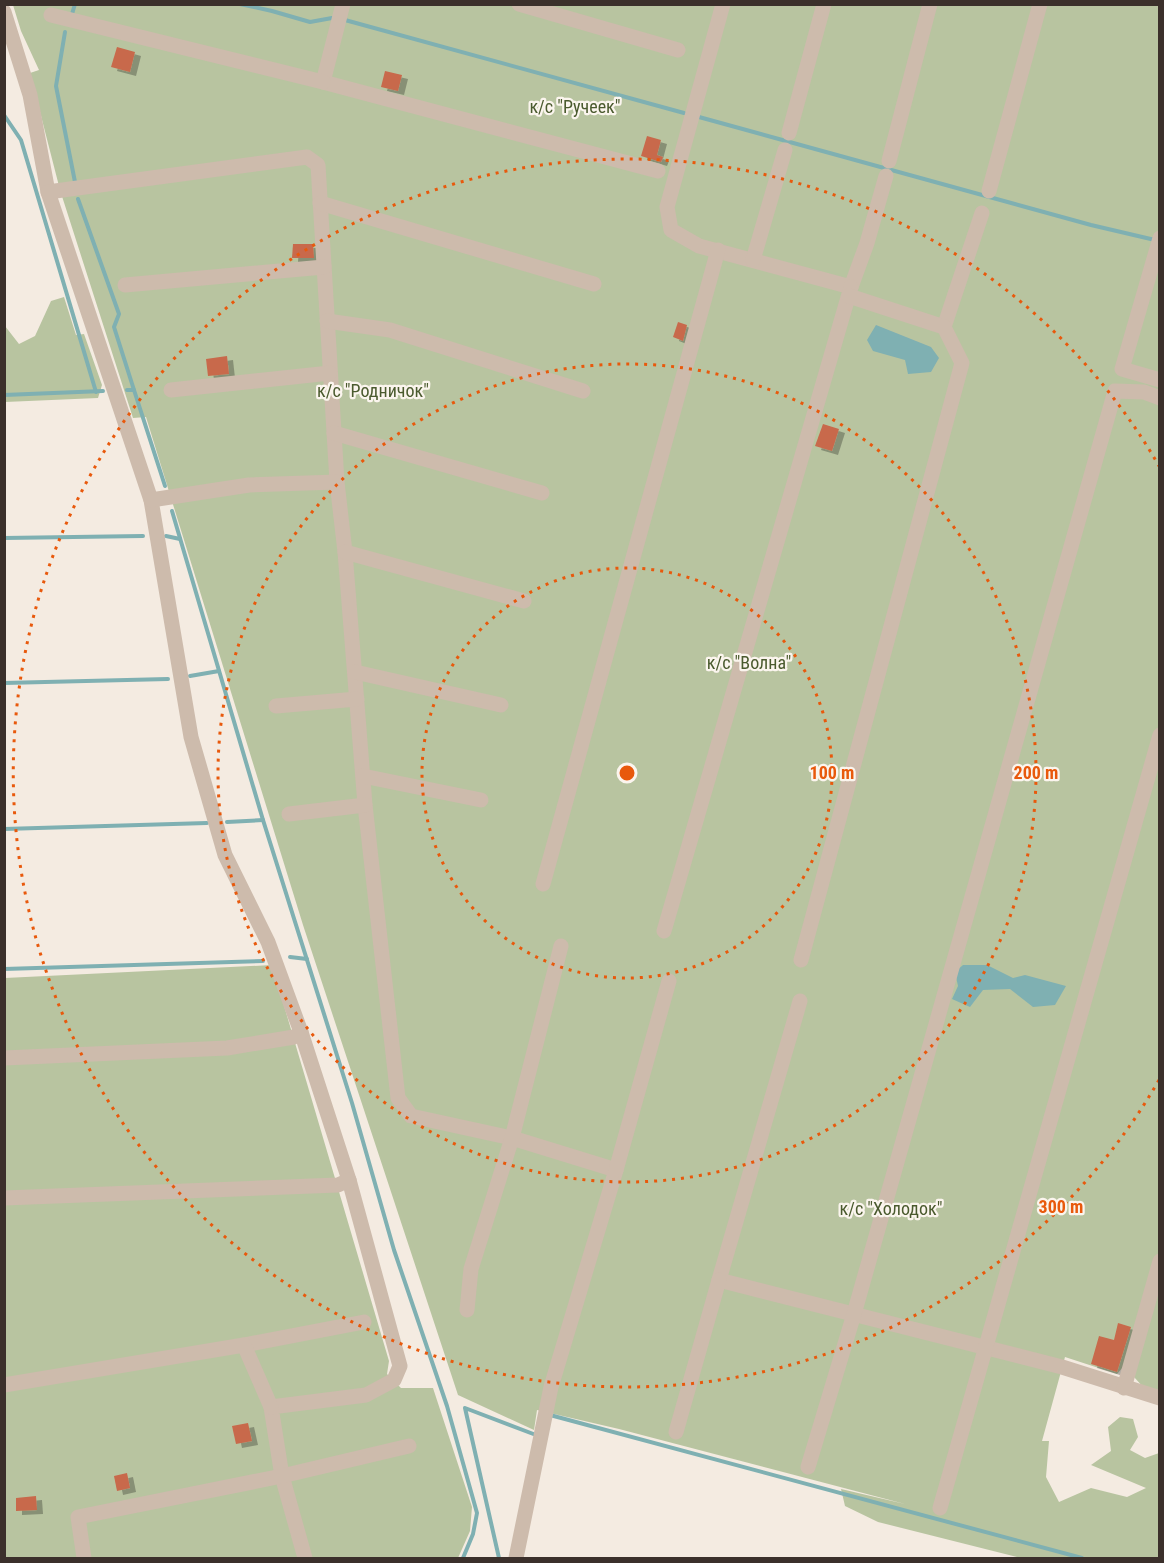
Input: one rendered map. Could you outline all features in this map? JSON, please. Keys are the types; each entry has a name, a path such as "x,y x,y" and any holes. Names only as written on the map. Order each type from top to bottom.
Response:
{"lane":[{"path":"323,82 343,4"},
{"path":"519,4 678,50"},
{"path":"723,4 667,207 671,230 699,246 753,260 850,291 944,327 962,363 801,960"},
{"path":"789,133 824,4"},
{"path":"664,931 850,291 867,243 930,4"},
{"path":"989,190 1040,4"},
{"path":"4,12 30,95 48,192 151,500 191,737 225,855 268,942 301,1032 349,1180 400,1366 394,1380 366,1395 271,1407"},
{"path":"51,15 323,82 658,171"},
{"path":"753,260 785,150"},
{"path":"48,192 307,157 318,165 337,482 345,552 365,806 398,1098 411,1116 512,1138 616,1170"},
{"path":"320,203 594,284"},
{"path":"944,327 982,213"},
{"path":"1160,238 1122,369 1160,380"},
{"path":"543,884 718,250"},
{"path":"125,285 324,267"},
{"path":"327,321 390,330 584,391"},
{"path":"171,390 330,373"},
{"path":"808,1467 854,1314 1115,391 1144,393 1160,398"},
{"path":"334,433 542,493"},
{"path":"151,500 249,485 337,482"},
{"path":"345,552 524,601"},
{"path":"355,672 501,705"},
{"path":"276,706 357,699"},
{"path":"940,1508 1160,735"},
{"path":"363,776 482,800"},
{"path":"289,814 365,806"},
{"path":"467,1310 471,1269 512,1138 561,946"},
{"path":"516,1558 551,1387 616,1170 669,981"},
{"path":"676,1432 800,1001"},
{"path":"4,1058 227,1048 294,1037 301,1032"},
{"path":"4,1198 338,1185 349,1180"},
{"path":"1124,1388 1160,1261"},
{"path":"720,1280 1062,1367 1160,1398"},
{"path":"4,1385 244,1345 364,1322"},
{"path":"244,1345 271,1407 282,1476 304,1558"},
{"path":"84,1558 78,1517 282,1476 409,1446"}],"green space":[{"path":"13,5 1159,5 1159,1393 1144,1388 1124,1366 1117,1374 1065,1357 1042,1441 1049,1441 1046,1477 1059,1502 1091,1488 1127,1497 1146,1488 1091,1465 1111,1451 1108,1427 1120,1417 1133,1419 1138,1437 1130,1450 1145,1458 1159,1453 1159,1558 1021,1558 878,1522 845,1506 841,1489 905,1504 619,1429 537,1410 534,1430 458,1395 303,925 146,417 133,418 60,190 30,73 39,70 21,31"},
{"path":"64,297 76,335 84,334 102,385 98,398 5,402 5,326 19,344 35,336 51,301"},
{"path":"272,965 389,1361 387,1374 401,1388 433,1388 472,1507 470,1531 458,1558 5,1558 5,978"}],"water":[{"path":"876,325 931,347 939,358 931,372 908,374 905,360 873,351 867,340"},
{"path":"963,965 987,965 1013,978 1025,975 1066,986 1055,1005 1033,1007 1010,989 983,990 970,1007 952,999 958,986 955,972"}],"building":[{"path":"117,47 135,52 130,72 111,67"},
{"path":"385,71 402,75 398,91 381,87"},
{"path":"647,136 661,140 657,155 663,157 661,162 641,156"},
{"path":"293,244 313,244 314,258 292,258"},
{"path":"678,322 687,325 683,341 673,337"},
{"path":"227,356 229,374 208,376 206,359"},
{"path":"823,424 839,429 832,451 815,446"},
{"path":"1118,1323 1131,1327 1117,1372 1091,1364 1099,1336 1114,1340"},
{"path":"248,1423 252,1441 236,1444 232,1426"},
{"path":"127,1473 130,1488 117,1491 114,1476"},
{"path":"36,1496 37,1510 16,1511 16,1498"}],"waterway":[{"path":"72,14 75,4"},
{"path":"240,4 310,22 332,18"},
{"path":"345,20 684,113"},
{"path":"65,32 56,86 75,182"},
{"path":"4,115 21,140 96,392"},
{"path":"699,117 1091,225 1155,240"},
{"path":"78,199 119,314 114,327 134,390"},
{"path":"127,390 134,390 165,486"},
{"path":"4,395 103,391"},
{"path":"172,511 263,820 352,1103 394,1250 447,1406 477,1513 473,1534 463,1558"},
{"path":"4,538 143,536"},
{"path":"166,536 180,539"},
{"path":"190,676 219,671"},
{"path":"4,683 168,679"},
{"path":"227,822 263,820"},
{"path":"4,829 207,823"},
{"path":"290,957 307,959"},
{"path":"4,969 263,961"},
{"path":"499,1558 465,1408 536,1435"},
{"path":"550,1415 1082,1558"}],"park label":[{"name":"к/с \"Ручеек\"","path":"575,106"},
{"name":"к/с \"Родничок\"","path":"373,390"},
{"name":"к/с \"Волна\"","path":"749,662"},
{"name":"к/с \"Холодок\"","path":"891,1208"}]}
